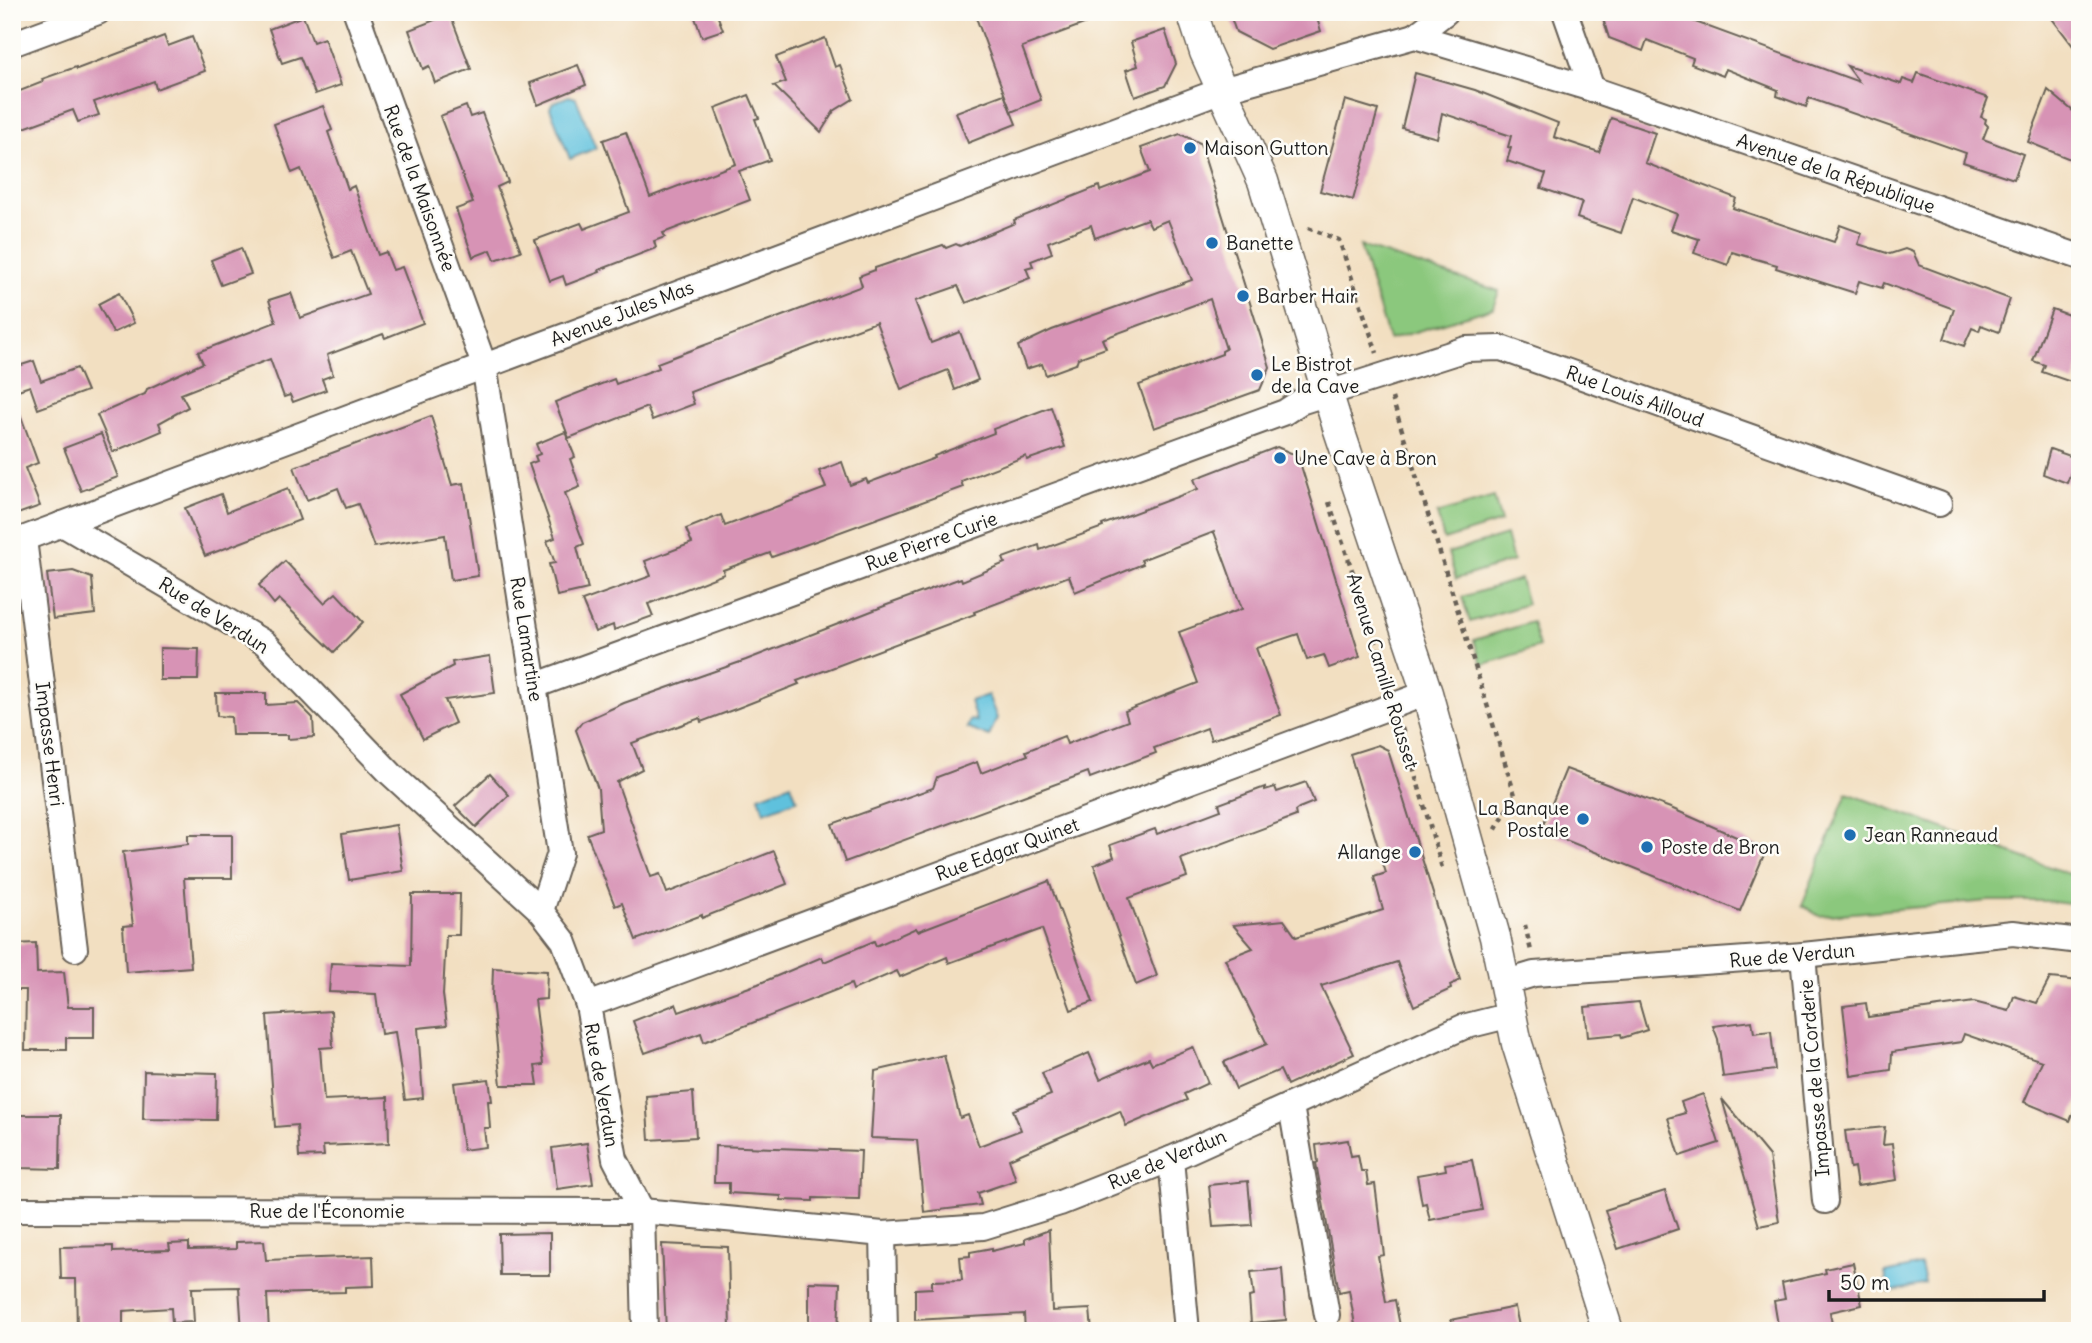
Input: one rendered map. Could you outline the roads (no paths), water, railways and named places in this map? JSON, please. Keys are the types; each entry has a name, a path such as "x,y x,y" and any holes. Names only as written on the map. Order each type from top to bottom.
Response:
{"street":[{"path":"12,44 98,12"},
{"name":"Rue de la Maisonnée","path":"356,12 484,365"},
{"name":"Avenue Camille Rousset","path":"1192,12 1205,52 1263,181 1328,393 1427,693 1494,937 1517,1044 1608,1331"},
{"path":"1222,90 1415,36 1446,12"},
{"path":"1565,12 1592,89"},
{"name":"Avenue de la République","path":"1415,36 1592,89 2080,257"},
{"name":"Avenue Jules Mas","path":"18,541 1222,90"},
{"name":"Rue Louis Ailloud","path":"1328,393 1466,349 1501,348 1939,504"},
{"name":"Rue Lamartine","path":"484,365 560,853 541,911"},
{"name":"Rue Pierre Curie","path":"534,686 1285,412 1300,402 1328,393"},
{"name":"Rue de Verdun","path":"62,524 265,643 391,774 541,911 564,941 588,1005 615,1159 642,1211 883,1234 983,1227 1060,1203 1171,1159 1463,1027 1511,1015"},
{"name":"Impasse Henri","path":"18,541 75,949"},
{"name":"Rue Edgar Quinet","path":"588,1005 1427,693"},
{"name":"Rue de Verdun","path":"1504,983 1534,974 1802,955 2013,933 2080,941"},
{"name":"Impasse de la Corderie","path":"1802,955 1825,1201"},
{"path":"1291,1106 1327,1315"},
{"path":"1171,1159 1187,1331"},
{"name":"Rue de l'Économie","path":"12,1210 642,1211"},
{"path":"642,1211 645,1331"},
{"path":"883,1234 885,1331"}],"water":[{"path":"569,96 576,98 596,148 570,159 550,108 552,103"},
{"path":"988,695 997,718 989,737 967,728 970,720 976,721 970,701"},
{"path":"791,784 797,800 764,812 759,796"},
{"path":"1921,1265 1925,1284 1889,1292 1885,1273"}],"place":[{"name":"Maison Gutton","path":"1190,148"},
{"name":"Banette","path":"1212,243"},
{"name":"Barber Hair","path":"1243,296"},
{"name":"Le Bistrot de la Cave","path":"1257,375"},
{"name":"Une Cave à Bron","path":"1280,458"},
{"name":"La Banque Postale","path":"1583,819"},
{"name":"Jean Ranneaud","path":"1850,835"},
{"name":"Poste de Bron","path":"1647,847"},
{"name":"Allange","path":"1415,852"}]}
